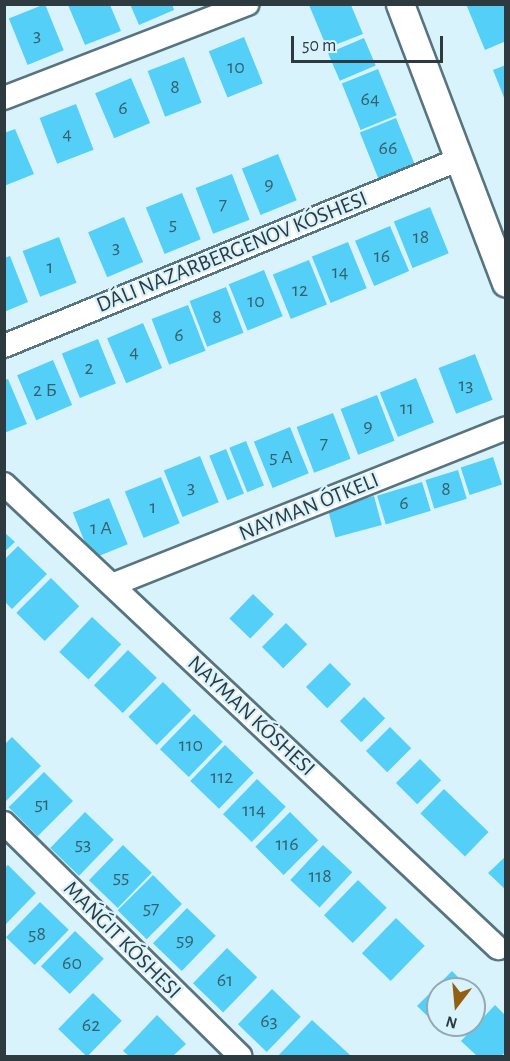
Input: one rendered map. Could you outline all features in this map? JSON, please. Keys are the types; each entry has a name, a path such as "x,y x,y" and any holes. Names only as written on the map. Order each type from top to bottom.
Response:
{"street":[{"path":"4,98 248,4"},
{"path":"400,4 506,283"},
{"name":"DÁLI NAZARBERGENOV KÓSHESI","path":"4,346 459,159"},
{"name":"NAYMAN ÓTKELI","path":"112,585 506,428"},
{"name":"NAYMAN KÓSHESI","path":"4,484 498,948"},
{"path":"4,824 240,1056"}],"building":[{"path":"45,4 64,50 28,65 9,19"},
{"path":"130,4 172,4 174,10 139,25"},
{"path":"466,4 506,4 506,41 485,50"},
{"path":"68,5 110,5 121,31 85,45"},
{"path":"309,5 351,5 363,34 327,48"},
{"path":"244,37 263,83 227,98 209,51"},
{"path":"364,38 376,66 340,81 328,53"},
{"path":"184,57 202,103 165,117 148,71"},
{"path":"506,65 506,100 505,100 493,70"},
{"path":"378,69 397,115 361,130 342,84"},
{"path":"131,78 150,123 114,138 95,93"},
{"path":"76,104 94,150 57,164 40,118"},
{"path":"396,118 415,164 379,179 360,133"},
{"path":"15,129 34,174 4,186 4,133"},
{"path":"278,154 297,200 261,215 242,169"},
{"path":"232,174 250,220 213,234 196,188"},
{"path":"182,193 201,239 165,254 146,208"},
{"path":"430,207 449,253 413,268 394,222"},
{"path":"124,217 143,262 107,277 88,232"},
{"path":"390,226 409,271 374,286 355,241"},
{"path":"59,237 77,283 40,297 23,251"},
{"path":"348,242 367,288 331,303 312,257"},
{"path":"10,256 28,302 4,312 4,258"},
{"path":"309,260 327,305 291,319 273,275"},
{"path":"264,270 283,316 247,331 229,284"},
{"path":"226,287 244,333 207,347 190,301"},
{"path":"188,305 206,351 169,365 152,319"},
{"path":"143,323 162,368 126,383 107,338"},
{"path":"98,339 116,384 80,398 62,354"},
{"path":"475,354 493,400 456,414 439,368"},
{"path":"53,360 72,405 36,420 17,375"},
{"path":"416,378 434,423 398,437 380,393"},
{"path":"8,379 27,424 4,433 4,380"},
{"path":"377,395 395,441 358,455 341,409"},
{"path":"333,413 351,459 314,473 297,427"},
{"path":"290,427 309,473 273,488 254,442"},
{"path":"246,441 264,486 247,492 229,448"},
{"path":"226,449 244,494 227,500 209,456"},
{"path":"200,456 219,502 183,517 164,471"},
{"path":"493,457 502,485 470,495 461,468"},
{"path":"458,470 467,499 434,509 425,480"},
{"path":"161,477 180,523 144,538 125,492"},
{"path":"422,482 431,511 386,524 377,496"},
{"path":"374,496 382,525 335,537 328,508"},
{"path":"109,498 128,544 92,559 73,513"},
{"path":"4,532 15,542 4,552"},
{"path":"18,546 47,574 12,609 4,601 4,560"},
{"path":"51,578 79,606 45,641 16,613"},
{"path":"253,594 274,614 250,639 229,618"},
{"path":"92,617 121,644 89,679 59,652"},
{"path":"286,623 307,644 283,668 262,647"},
{"path":"128,650 157,678 123,713 94,685"},
{"path":"330,663 351,684 327,708 306,687"},
{"path":"163,682 191,710 157,745 128,717"},
{"path":"364,697 385,718 361,742 340,721"},
{"path":"194,714 223,742 189,777 160,749"},
{"path":"390,727 411,748 387,772 366,751"},
{"path":"12,737 41,766 6,801 4,745"},
{"path":"225,745 254,773 219,809 190,781"},
{"path":"420,759 441,780 417,804 396,783"},
{"path":"44,772 73,801 38,836 9,807"},
{"path":"257,779 286,807 252,842 223,814"},
{"path":"444,789 489,832 465,857 420,813"},
{"path":"85,812 114,840 79,876 50,848"},
{"path":"290,812 318,840 284,875 255,847"},
{"path":"123,845 152,873 118,908 89,880"},
{"path":"323,845 352,872 320,907 290,880"},
{"path":"506,856 506,890 488,873"},
{"path":"8,865 36,893 4,926 4,868"},
{"path":"153,875 182,904 147,939 118,910"},
{"path":"358,880 387,908 353,943 324,915"},
{"path":"40,902 69,930 35,965 6,937"},
{"path":"187,908 216,936 182,971 153,943"},
{"path":"396,918 425,946 391,981 362,953"},
{"path":"75,931 104,959 70,994 41,966"},
{"path":"227,948 257,977 223,1012 193,983"},
{"path":"452,971 458,977 446,977"},
{"path":"272,989 301,1017 267,1052 238,1024"},
{"path":"93,993 122,1021 88,1056 58,1029"},
{"path":"426,997 426,1015 417,1006"},
{"path":"495,1005 506,1016 506,1052 501,1056 477,1056 461,1041 465,1037 486,1037 486,1015"},
{"path":"157,1015 186,1044 173,1056 129,1056 123,1051"},
{"path":"312,1020 350,1055 278,1056"}]}
